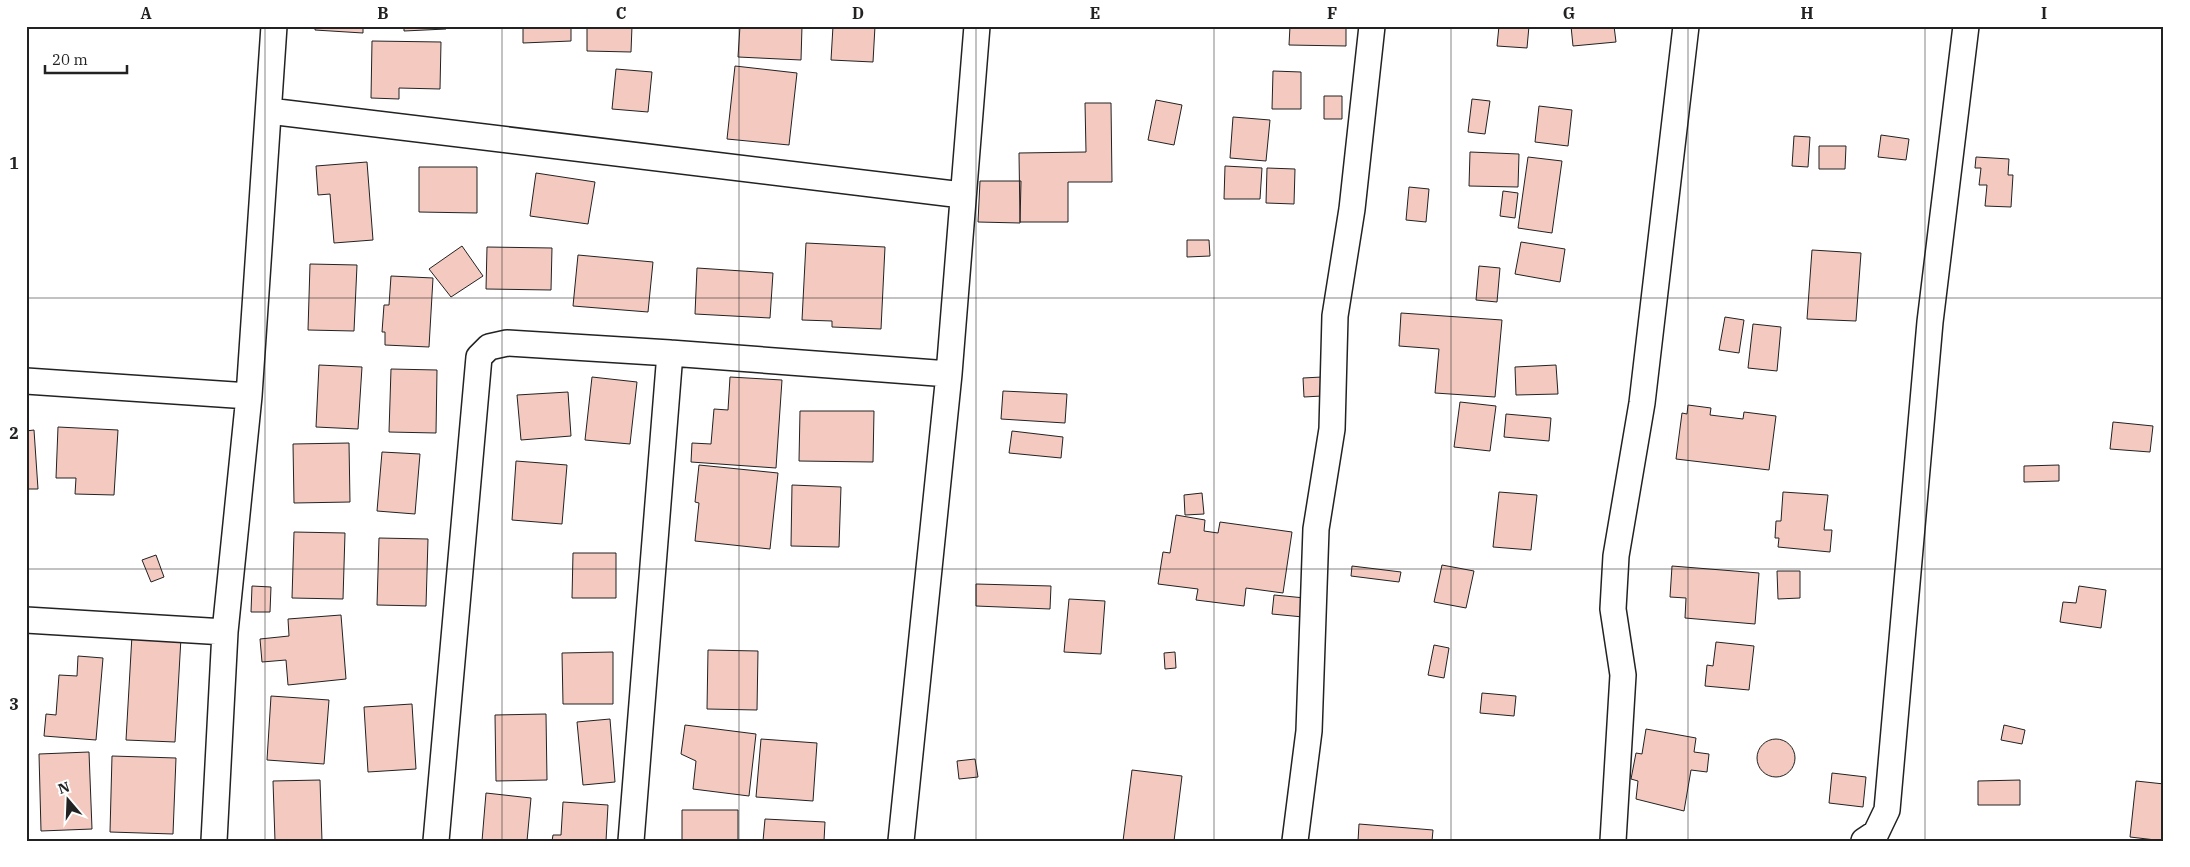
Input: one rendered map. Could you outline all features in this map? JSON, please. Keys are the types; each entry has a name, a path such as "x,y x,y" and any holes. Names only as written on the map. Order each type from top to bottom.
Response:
{"street":[{"path":"214,841 225,632 249,396 274,26"},
{"path":"901,841 949,374 977,26"},
{"path":"1295,841 1309,731 1316,529 1332,429 1336,316 1352,208 1372,26"},
{"path":"1613,841 1623,675 1613,609 1616,556 1642,403 1686,26"},
{"path":"1864,841 1876,833 1887,810 1930,322 1966,26"},
{"path":"269,111 962,195"},
{"path":"436,841 479,356 489,347 507,344 670,353 949,374"},
{"path":"632,841 670,353"},
{"path":"26,381 249,396"},
{"path":"26,620 225,632"}],"building":[{"path":"315,26 363,26 363,33 315,30"},
{"path":"404,26 446,26 446,29 404,31"},
{"path":"523,26 571,26 571,41 523,43"},
{"path":"587,26 632,26 631,52 587,51"},
{"path":"740,26 802,26 801,60 738,57"},
{"path":"833,26 875,26 873,62 831,60"},
{"path":"1290,26 1346,26 1346,46 1289,45"},
{"path":"1499,26 1529,26 1527,48 1497,46"},
{"path":"1571,26 1614,26 1616,42 1573,46"},
{"path":"372,41 441,42 440,89 399,88 399,99 371,98"},
{"path":"735,66 797,73 789,145 727,139"},
{"path":"616,69 652,72 648,112 612,109"},
{"path":"1273,71 1301,72 1301,109 1272,109"},
{"path":"1324,96 1342,96 1342,119 1324,119"},
{"path":"1472,99 1490,101 1485,134 1468,132"},
{"path":"1156,100 1182,105 1174,145 1148,140"},
{"path":"1085,103 1111,103 1112,182 1068,182 1068,222 1020,222 1019,153 1086,152"},
{"path":"1539,106 1572,110 1568,146 1535,142"},
{"path":"1233,117 1270,120 1266,161 1230,158"},
{"path":"1881,135 1909,139 1906,160 1878,157"},
{"path":"1794,136 1810,137 1808,167 1792,166"},
{"path":"1819,146 1846,146 1845,169 1819,169"},
{"path":"1470,152 1519,154 1518,187 1469,186"},
{"path":"1528,157 1562,161 1552,233 1518,228"},
{"path":"1976,157 2009,159 2008,175 2013,175 2011,207 1985,206 1987,185 1979,185 1981,168 1975,168"},
{"path":"367,162 373,240 334,243 330,194 318,195 316,166"},
{"path":"1225,166 1262,168 1260,199 1224,199"},
{"path":"419,167 477,167 477,213 419,212"},
{"path":"1267,168 1295,169 1294,204 1266,203"},
{"path":"536,173 595,182 588,224 530,216"},
{"path":"980,181 1021,181 1020,223 978,222"},
{"path":"1409,187 1429,189 1426,222 1406,220"},
{"path":"1503,191 1518,193 1515,218 1500,216"},
{"path":"1187,240 1209,240 1210,256 1187,257"},
{"path":"1521,242 1565,249 1560,282 1515,274"},
{"path":"806,243 885,247 881,329 832,327 832,321 802,320"},
{"path":"462,246 483,276 451,297 429,269"},
{"path":"487,247 552,248 551,290 486,289"},
{"path":"1812,250 1861,253 1856,321 1807,319"},
{"path":"578,255 653,262 648,312 573,306"},
{"path":"310,264 357,265 354,331 308,330"},
{"path":"1479,266 1500,268 1497,302 1476,300"},
{"path":"697,268 773,273 770,318 695,314"},
{"path":"391,276 433,278 429,347 385,345 385,332 382,332 384,305 389,305"},
{"path":"1401,313 1502,320 1495,397 1435,393 1439,349 1399,346"},
{"path":"1725,317 1744,320 1739,353 1719,350"},
{"path":"1753,324 1781,327 1777,371 1748,368"},
{"path":"319,365 362,367 358,429 316,427"},
{"path":"1556,365 1558,394 1516,395 1515,367"},
{"path":"391,369 437,370 436,433 389,432"},
{"path":"592,377 637,382 630,444 585,440"},
{"path":"730,377 782,380 776,468 691,462 692,443 711,444 714,409 728,410"},
{"path":"1322,377 1322,396 1304,397 1303,378"},
{"path":"1003,391 1067,394 1065,423 1001,419"},
{"path":"568,392 571,436 521,440 517,395"},
{"path":"1460,402 1496,406 1490,451 1454,447"},
{"path":"1688,405 1711,408 1710,415 1743,419 1744,412 1776,416 1769,470 1676,459 1682,413 1687,414"},
{"path":"800,411 874,411 873,462 799,461"},
{"path":"1506,414 1551,418 1549,441 1504,437"},
{"path":"2113,422 2153,426 2150,452 2110,449"},
{"path":"58,427 118,430 114,495 75,494 76,478 56,478"},
{"path":"34,430 38,489 26,489 26,431"},
{"path":"1012,431 1063,437 1061,458 1009,453"},
{"path":"349,443 350,502 294,503 293,444"},
{"path":"382,452 420,454 415,514 377,511"},
{"path":"516,461 567,465 562,524 512,520"},
{"path":"699,465 778,473 770,549 695,541 699,503 695,502"},
{"path":"2059,465 2059,481 2024,482 2024,466"},
{"path":"792,485 841,487 839,547 791,546"},
{"path":"1499,492 1537,495 1531,550 1493,547"},
{"path":"1783,492 1828,495 1824,530 1832,530 1830,552 1778,547 1779,538 1775,538 1776,521 1781,521"},
{"path":"1202,493 1204,514 1185,515 1184,495"},
{"path":"1176,515 1205,520 1204,531 1218,533 1220,522 1292,532 1283,593 1246,588 1244,606 1196,600 1198,589 1158,584 1163,552 1170,553"},
{"path":"294,532 345,533 343,599 292,598"},
{"path":"379,538 428,539 426,606 377,605"},
{"path":"573,553 616,553 616,598 572,598"},
{"path":"156,555 164,577 151,582 142,560"},
{"path":"1442,565 1474,571 1466,608 1434,602"},
{"path":"1352,566 1401,572 1399,582 1351,576"},
{"path":"1672,566 1759,573 1755,624 1685,618 1686,598 1670,597"},
{"path":"1777,571 1800,571 1800,598 1778,599"},
{"path":"976,584 1051,586 1050,609 976,606"},
{"path":"252,586 271,587 270,612 251,612"},
{"path":"2079,586 2106,590 2101,628 2060,622 2063,602 2076,603"},
{"path":"1274,595 1305,598 1303,617 1272,614"},
{"path":"1069,599 1105,601 1101,654 1064,652"},
{"path":"341,615 346,679 288,685 286,660 262,662 260,639 289,636 288,619"},
{"path":"132,635 181,638 175,742 126,740"},
{"path":"1716,642 1754,646 1749,690 1705,686 1707,665 1713,666"},
{"path":"1434,645 1449,648 1444,678 1428,675"},
{"path":"708,650 758,651 757,710 707,709"},
{"path":"613,652 613,704 563,704 562,653"},
{"path":"1175,652 1176,668 1165,669 1164,653"},
{"path":"78,656 103,658 96,740 44,736 46,714 56,715 59,675 77,676"},
{"path":"1482,693 1516,696 1514,716 1480,713"},
{"path":"271,696 329,700 324,764 267,760"},
{"path":"412,704 416,769 368,772 364,707"},
{"path":"546,714 547,780 496,781 495,715"},
{"path":"610,719 615,782 583,785 577,722"},
{"path":"685,725 756,734 749,796 693,789 696,761 681,754"},
{"path":"2004,725 2025,730 2022,744 2001,740"},
{"path":"1646,729 1696,738 1694,752 1709,754 1707,772 1691,770 1684,811 1636,799 1638,781 1631,779 1636,753 1642,754"},
{"path":"761,739 817,743 813,801 756,797"},
{"path":"1776,739 1790,744 1795,758 1790,772 1776,777 1762,772 1757,758 1762,744"},
{"path":"89,752 92,829 41,831 39,754"},
{"path":"112,756 176,758 173,834 110,832"},
{"path":"975,759 978,777 959,779 957,761"},
{"path":"1132,770 1182,776 1174,841 1123,841"},
{"path":"1832,773 1866,777 1863,807 1829,803"},
{"path":"320,780 322,841 275,841 273,781"},
{"path":"2020,780 2020,805 1978,805 1978,781"},
{"path":"2136,781 2164,784 2164,841 2130,837"},
{"path":"486,793 531,798 527,841 482,841"},
{"path":"563,802 608,805 606,841 552,841 553,835 561,835"},
{"path":"682,810 738,810 738,841 682,841"},
{"path":"765,819 825,822 824,841 763,841"},
{"path":"1359,824 1433,830 1432,841 1358,841"}]}
